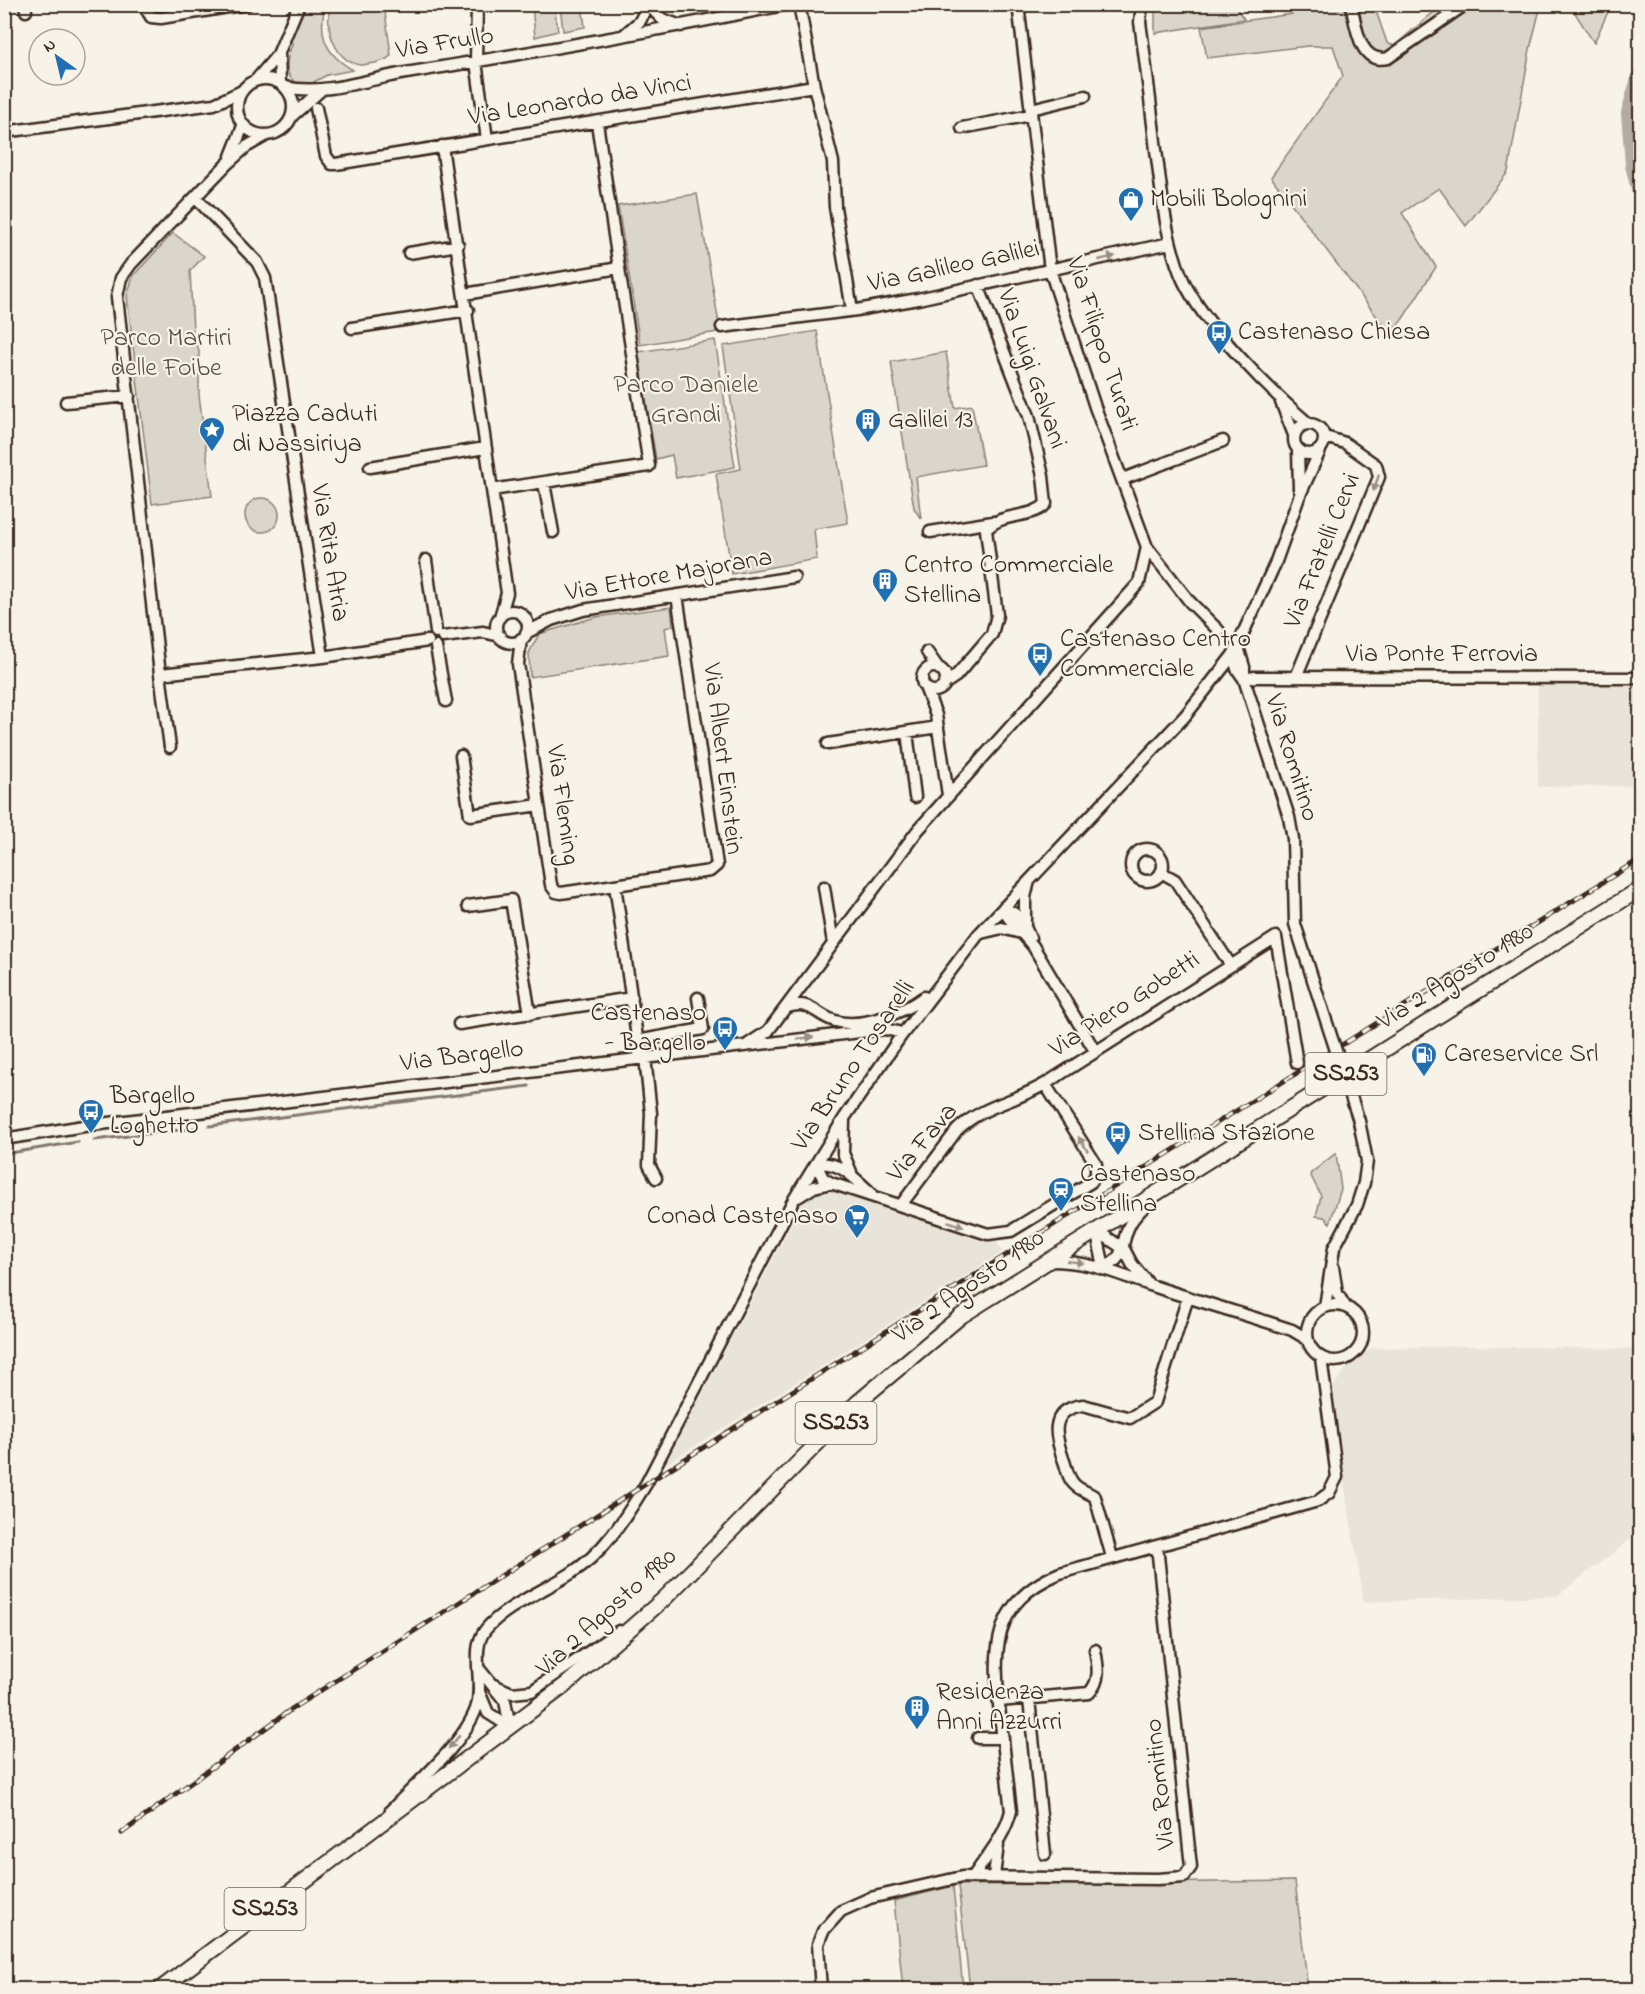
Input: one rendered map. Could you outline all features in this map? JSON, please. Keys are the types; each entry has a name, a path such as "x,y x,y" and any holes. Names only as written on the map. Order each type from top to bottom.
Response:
{"main road":[{"name":"Via 2 Agosto 1980","path":"510,1727 568,1683 650,1612 825,1434 891,1372 961,1316 1641,889"},
{"name":"Via Bruno Tosarelli","path":"159,1989 510,1727"}],"street":[{"path":"143,4 146,12 155,18 247,4"},
{"path":"292,116 293,103 282,85 277,63 279,52 299,4"},
{"path":"477,4 476,62 487,140"},
{"name":"Via Frullo","path":"320,90 366,79 620,38 789,4"},
{"path":"799,4 814,86"},
{"name":"Via Filippo Turati","path":"1018,4 1050,270 1095,407 1147,547 1190,602 1219,631"},
{"path":"1142,4 1140,22 1170,243 1183,279 1197,306 1280,399 1309,424 1319,428 1324,437 1320,451 1311,455 1298,450 1280,399"},
{"path":"1351,4 1359,38 1369,56 1378,60 1388,58 1466,4"},
{"path":"648,8 662,19 681,26"},
{"path":"648,8 645,20 651,32"},
{"path":"620,38 636,27 648,8"},
{"path":"4,132 214,104 242,91 256,80 279,52"},
{"path":"256,80 267,79 282,85 320,90"},
{"name":"Via Leonardo da Vinci","path":"316,108 326,156 332,164 597,123 814,86"},
{"name":"Via Galileo Galilei","path":"814,86 833,162 835,207 852,310"},
{"path":"170,747 117,297 121,278 131,264 226,165 246,147 284,128 292,116 320,90"},
{"path":"226,165 239,141 241,121 236,107 242,91"},
{"path":"962,128 1031,112 1085,96"},
{"path":"214,104 241,121 255,134 267,135"},
{"path":"492,490 649,466 597,123"},
{"path":"442,146 468,310 485,448 507,593 500,630"},
{"name":"Via Rita Atria","path":"196,198 257,262 265,278 323,657"},
{"name":"Via Galileo Galilei","path":"722,327 852,310 1170,243"},
{"path":"409,253 458,245"},
{"path":"465,294 619,268"},
{"name":"Via Luigi Galvani","path":"978,285 1029,416 1043,476 1046,504 1039,511 993,522"},
{"path":"352,328 468,310"},
{"path":"66,402 129,396"},
{"path":"1294,435 1300,427 1309,424"},
{"name":"Via Fratelli Cervi","path":"1296,677 1379,477 1376,465 1345,443 1324,437"},
{"path":"1123,479 1223,441"},
{"path":"370,467 485,448"},
{"name":"Via Bruno Tosarelli","path":"1298,450 1299,497"},
{"name":"Via Bruno Tosarelli","path":"372,1830 459,1737 471,1720 479,1691 480,1670 477,1648 486,1628 497,1618 572,1573 618,1529 646,1484 793,1201 845,1117 934,989 978,935 1030,878 1167,735 1216,678 1235,651 1275,564 1299,497 1320,451"},
{"path":"544,483 553,532"},
{"path":"930,532 993,522"},
{"path":"926,687 932,690 942,678 956,676 992,634 997,615 986,530 993,522"},
{"path":"747,1045 764,1035 899,853 948,795 1138,583 1147,547"},
{"path":"426,560 446,701"},
{"name":"Via Ettore Majorana","path":"500,630 524,636 551,620 583,610 794,577"},
{"name":"Via Fleming","path":"507,593 527,623 518,664"},
{"name":"Via Albert Einstein","path":"615,885 710,871 717,865 677,596"},
{"path":"500,630 509,611 520,614"},
{"name":"Via Ettore Majorana","path":"520,614 551,620"},
{"path":"160,674 323,657 500,630"},
{"name":"Via Fleming","path":"500,630 518,664 553,889 561,893 615,885"},
{"name":"Via Romitino","path":"1235,651 1236,669 1244,680 1289,817 1293,839 1295,924 1359,1121 1366,1161 1364,1183 1357,1205 1334,1248 1325,1307"},
{"path":"936,715 942,678 927,652 922,680 936,715 948,795"},
{"path":"924,672 929,668 942,678"},
{"name":"Via Romitino","path":"1216,678 1230,674 1244,680"},
{"name":"Via Ponte Ferrovia","path":"1244,680 1255,677 1641,678"},
{"path":"828,744 938,727"},
{"path":"906,732 915,797"},
{"path":"461,756 470,815 539,805"},
{"name":"Via Piero Gobetti","path":"1161,872 1175,880 1230,964"},
{"path":"1024,931 1025,897 1030,878"},
{"path":"615,885 637,1041 642,1057 651,1113 649,1166 656,1178"},
{"path":"824,887 833,943"},
{"path":"468,906 511,900 530,1014"},
{"path":"1004,907 1017,914 1024,931 1095,1051"},
{"path":"978,935 996,928 1024,931"},
{"name":"Via Piero Gobetti","path":"1045,1084 1230,964 1276,937 1297,1063"},
{"path":"806,981 807,994 814,1008"},
{"path":"787,1006 802,1004 814,1008 826,1017 844,1022 887,1016 911,1006 934,989"},
{"path":"459,1024 632,998"},
{"path":"637,1041 703,1029 698,998"},
{"path":"887,1016 899,1026 902,1033"},
{"name":"Via Bargello","path":"4,1139 84,1126 642,1057 885,1029 902,1033"},
{"name":"Via Fava","path":"831,1183 872,1194 901,1205 988,1234 1000,1235 1011,1231 1091,1182 1096,1175 1096,1164 1045,1084 1017,1099 979,1112 967,1120 901,1205"},
{"name":"Via Fava","path":"845,1117 843,1153 847,1166 857,1180"},
{"name":"Via Fava","path":"816,1164 832,1163 857,1180 872,1194"},
{"path":"816,1164 823,1178 831,1183"},
{"path":"793,1201 814,1187 831,1183"},
{"path":"1104,1267 1117,1261 1124,1249 1131,1222 1170,1184"},
{"path":"1096,1230 1124,1249 1139,1274 1152,1286"},
{"path":"1096,1230 1104,1267"},
{"path":"1046,1261 1069,1261 1104,1267 1152,1286 1287,1328 1307,1339 1315,1353 1321,1358 1337,1361 1353,1355 1362,1340 1362,1324 1345,1306 1325,1307 1300,1327 1287,1328"},
{"name":"Via Romitino","path":"1332,1264 1337,1293 1345,1306"},
{"path":"1112,1557 1095,1497 1075,1485 1070,1478 1056,1440 1057,1424 1067,1410 1075,1406 1083,1405 1130,1418 1155,1402 1188,1297"},
{"path":"1307,1339 1309,1322"},
{"path":"973,1877 998,1845 1006,1831 1011,1811 999,1701 996,1646 1010,1611 1038,1583 1112,1557 1318,1501 1329,1493 1337,1477 1326,1381 1321,1358"},
{"path":"1326,1381 1337,1361"},
{"name":"Via Romitino","path":"821,1989 818,1944 829,1921 841,1911 870,1898 947,1879 994,1876 1158,1879 1184,1876 1191,1867 1157,1546"},
{"path":"494,1685 512,1693 532,1691 650,1612"},
{"path":"999,1701 1089,1693 1096,1687 1098,1677 1095,1650"},
{"path":"480,1670 505,1701 510,1727"},
{"path":"479,1691 488,1713 510,1727"},
{"path":"1029,1699 1045,1854"},
{"path":"978,1738 1003,1738"},
{"path":"994,1876 998,1845"}],"shaded area":[{"path":"1640,671 1640,786 1538,787 1538,672"},
{"path":"822,1188 840,1191 957,1230 995,1239 1003,1252 665,1465 804,1200"},
{"path":"1467,1346 1640,1349 1640,1532 1557,1596 1364,1602 1344,1483 1333,1386 1349,1365 1372,1348"}],"green space":[{"path":"305,5 325,5 322,26 326,43 343,64 353,70 327,75 308,85 299,84 289,76 287,63 293,43 290,42"},
{"path":"331,5 384,5 391,55 382,61 361,65 344,57 333,42 330,32"},
{"path":"532,5 554,5 558,31 535,37"},
{"path":"560,5 582,5 585,27 563,31"},
{"path":"1155,5 1234,5 1244,19 1155,33"},
{"path":"1290,5 1374,5 1387,43 1394,46 1442,5 1541,5 1530,49 1508,172 1466,226 1439,188 1402,213 1436,267 1402,320 1390,334 1271,177 1343,76 1333,46 1308,46 1207,58 1201,27 1292,14"},
{"path":"1570,5 1611,5 1594,43"},
{"path":"697,194 719,324 717,332 640,345 618,206"},
{"name":"Parco Martiri delle Foibe","path":"173,233 204,256 190,271 193,331 199,351 199,395 212,496 152,504 127,296 133,276"},
{"path":"817,331 848,523 814,529 817,559 732,574 716,474 741,469 723,346"},
{"name":"Parco Daniele Grandi","path":"715,340 735,467 676,478 672,455 656,459 638,352"},
{"path":"946,352 955,408 972,405 983,465 916,477 921,519 914,508 891,362"},
{"path":"262,498 274,503 279,515 274,527 262,532 250,527 245,515 250,503"},
{"path":"671,607 673,626 665,628 669,656 530,677 529,653 539,634 596,617"},
{"path":"1336,1153 1341,1189 1330,1223 1324,1217 1316,1216 1321,1196 1310,1174"},
{"path":"1295,1881 1308,1989 970,1989 958,1885"},
{"path":"953,1886 963,1989 903,1989 894,1901"}],"waterway":[{"path":"1640,75 1629,113 1633,165 1640,193"},
{"path":"210,1126 529,1086"},
{"path":"94,1140 196,1128"},
{"path":"4,1154 78,1142"},
{"path":"1637,1990 1640,1984"}],"railway":[{"path":"122,1833 293,1708 1074,1212 1640,859"}],"place":[{"name":"Mobili Bolognini","path":"1131,223"},
{"name":"Castenaso Chiesa","path":"1219,356"},
{"name":"Galilei 13","path":"868,444"},
{"name":"Piazza Caduti di Nassiriya","path":"212,453"},
{"name":"Centro Commerciale Stellina","path":"885,604"},
{"name":"Castenaso Centro Commerciale","path":"1040,678"},
{"name":"Castenaso - Bargello","path":"725,1052"},
{"name":"Careservice Srl","path":"1424,1078"},
{"name":"Bargello Loghetto","path":"91,1135"},
{"name":"Stellina Stazione","path":"1118,1157"},
{"name":"Castenaso Stellina","path":"1061,1213"},
{"name":"Conad Castenaso","path":"857,1240"},
{"name":"Residenza Anni Azzurri","path":"917,1731"}]}
